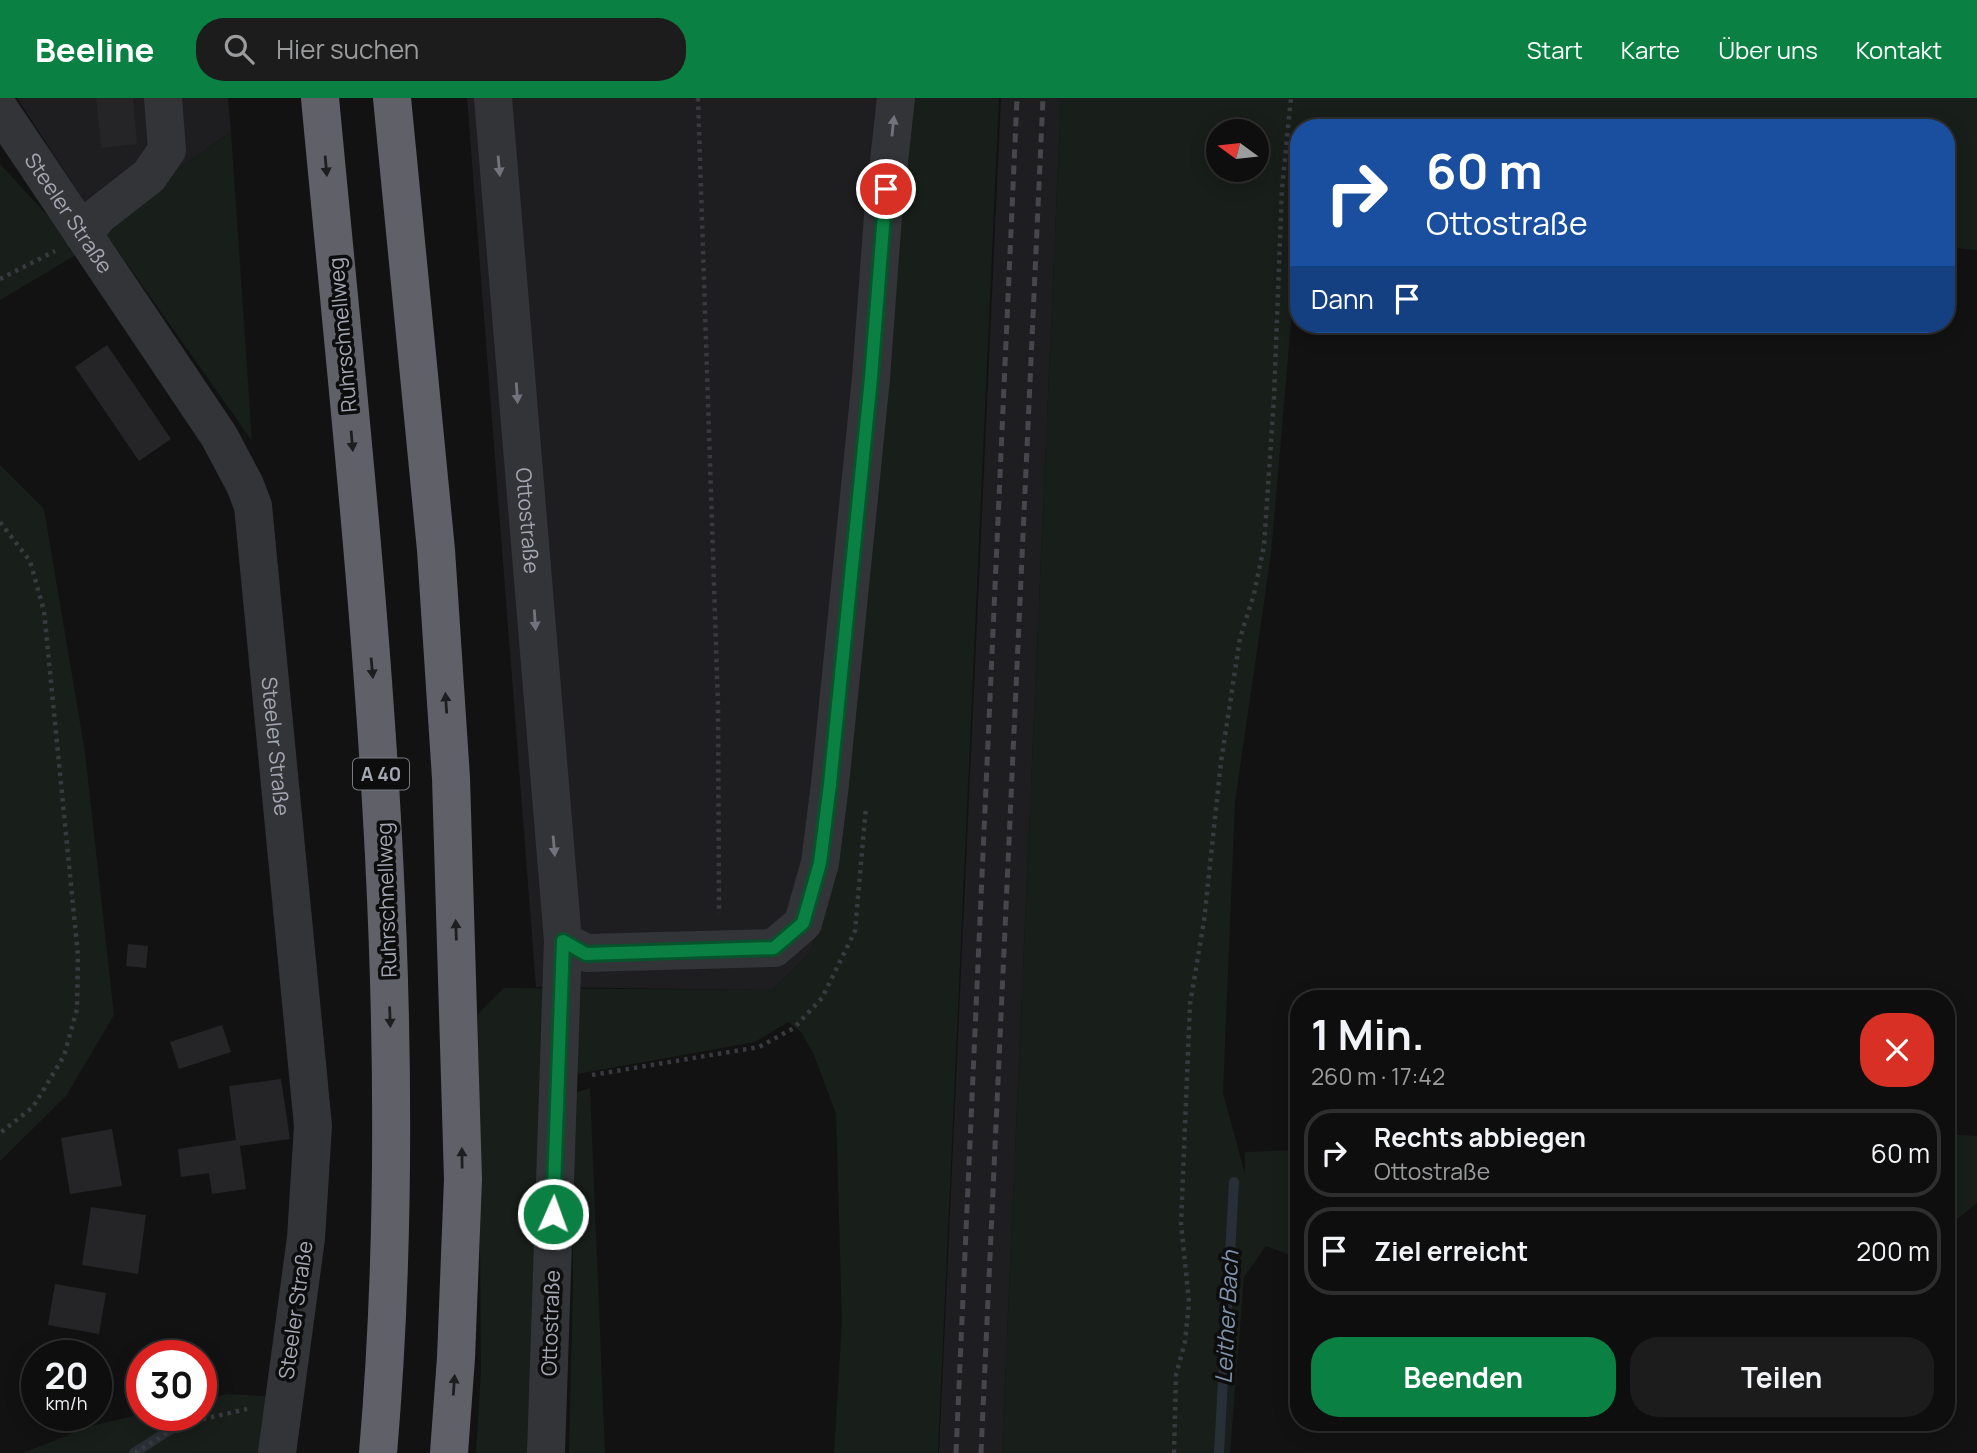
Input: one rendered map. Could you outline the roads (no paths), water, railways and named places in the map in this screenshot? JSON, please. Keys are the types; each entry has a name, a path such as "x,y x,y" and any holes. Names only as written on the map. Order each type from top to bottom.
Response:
{"highway":[{"name":"Ruhrschnellweg","path":"320,98 382,784 391,1023 391,1178 386,1356 378,1453"},
{"path":"392,98 436,550 451,778 463,1178 456,1357 449,1453"}],"street":[{"path":"83,234 99,215 149,176 167,150 163,98"},
{"name":"Ottostraße","path":"493,98 563,941 546,1453"},
{"path":"563,941 586,954 774,948 803,923 820,863 839,705 896,98"},
{"name":"Steeler Straße","path":"0,110 219,436 253,506 313,1126 306,1238 277,1453"}],"waterway":[{"name":"Leither Bach","path":"1219,1453 1234,1182"},
{"name":"Leither Bach","path":"134,1453 168,1431"}],"railway":[{"path":"956,1453 1017,98"},
{"path":"981,1453 1043,98"}]}
